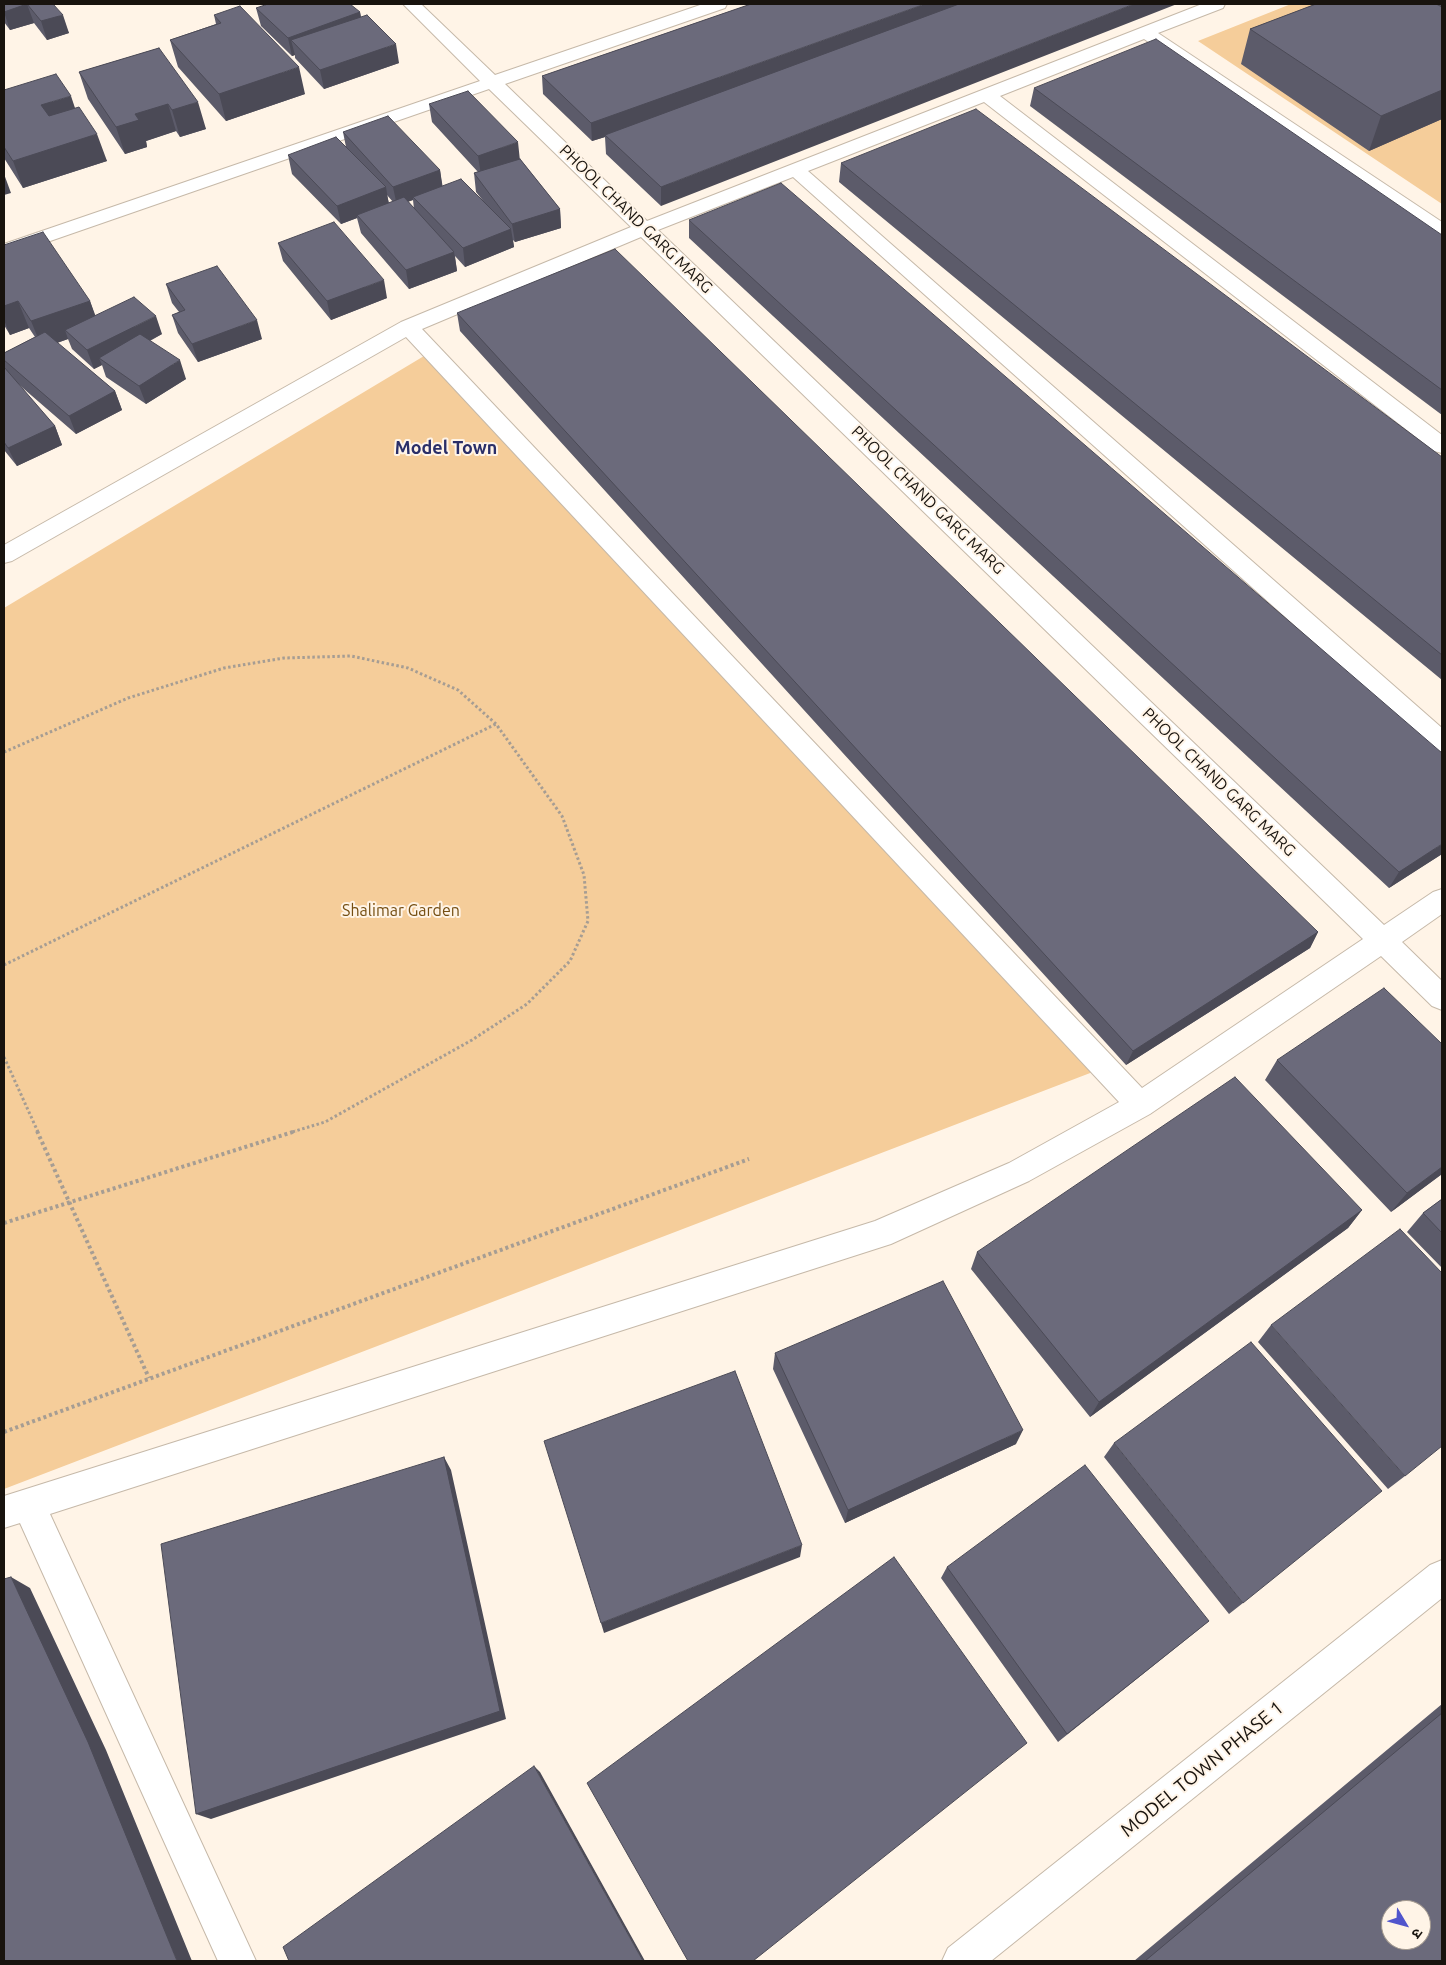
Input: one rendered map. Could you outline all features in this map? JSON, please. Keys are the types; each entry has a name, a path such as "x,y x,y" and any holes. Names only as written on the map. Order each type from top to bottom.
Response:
{"street":[{"name":"PHOOL CHAND GARG MARG","path":"412,4 1442,998"},
{"path":"4,252 719,4"},
{"path":"4,555 408,327 646,228 1217,4"},
{"path":"1145,32 1442,231"},
{"path":"986,94 1442,446"},
{"path":"795,169 1442,742"},
{"path":"408,327 1140,1105"},
{"path":"237,1961 16,1508 880,1234 1019,1172 1140,1105 1384,942 1442,900"},
{"name":"MODEL TOWN PHASE 1","path":"961,1961 1442,1577"}],"path":[{"path":"4,752 128,698 224,668 284,658 351,656 408,668 458,690 496,724 562,816 584,875 588,921 570,961 527,1004 472,1040 326,1122 4,1223"},
{"path":"4,965 496,724"},
{"path":"4,1057 149,1378"},
{"path":"4,1432 750,1159"}],"green space":[{"path":"1291,4 1380,4 1442,41 1442,204 1198,41"},
{"name":"Shalimar Garden","path":"424,356 1098,1070 4,1489 4,608"}],"building":[{"path":"4,4 27,4 4,12"},
{"path":"27,4 53,4 63,15 41,21"},
{"path":"268,4 350,4 360,12 288,38 256,8"},
{"path":"751,4 925,4 591,123 542,76"},
{"path":"959,4 1134,4 661,187 605,135"},
{"path":"1316,4 1436,4 1442,7 1442,90 1381,116 1250,29"},
{"path":"240,6 299,67 219,94 170,40 221,23 214,15"},
{"path":"367,15 396,44 320,70 291,40"},
{"path":"1156,39 1442,235 1442,390 1034,88"},
{"path":"159,48 198,102 172,110 168,104 135,114 139,120 116,127 79,72"},
{"path":"56,74 71,96 41,105 49,116 79,107 97,134 13,161 4,147 4,90"},
{"path":"468,91 518,142 478,156 429,104"},
{"path":"976,109 1442,457 1442,655 841,163"},
{"path":"388,116 440,170 393,187 343,132"},
{"path":"336,137 386,187 337,206 288,155"},
{"path":"520,159 560,209 512,224 474,173"},
{"path":"461,179 511,229 463,248 413,197"},
{"path":"781,183 1442,753 1442,844 1399,872 689,220"},
{"path":"404,197 454,252 406,270 357,215"},
{"path":"334,222 384,280 327,301 278,243"},
{"path":"43,232 90,301 31,321 18,301 4,306 4,245"},
{"path":"615,249 1318,932 1133,1051 457,313"},
{"path":"217,266 257,320 192,344 172,315 185,310 166,284"},
{"path":"134,297 156,316 87,350 65,330"},
{"path":"45,332 115,391 69,416 4,360 4,353"},
{"path":"140,334 180,360 139,386 99,358"},
{"path":"4,367 55,426 8,448 4,442"},
{"path":"1384,988 1442,1044 1442,1167 1407,1193 1277,1060"},
{"path":"1235,1077 1362,1210 1099,1402 977,1252"},
{"path":"1442,1199 1442,1233 1423,1213"},
{"path":"1400,1229 1442,1273 1442,1446 1405,1476 1271,1325"},
{"path":"943,1281 1023,1430 848,1510 775,1353"},
{"path":"1251,1342 1382,1491 1243,1603 1114,1443"},
{"path":"735,1371 802,1545 601,1623 544,1441"},
{"path":"444,1457 500,1711 196,1814 161,1544"},
{"path":"1085,1465 1209,1621 1067,1734 947,1567"},
{"path":"894,1557 1027,1743 753,1961 688,1961 587,1783"},
{"path":"11,1577 88,1742 177,1961 4,1961 4,1579"},
{"path":"1442,1713 1442,1961 1145,1961"},
{"path":"534,1766 643,1961 289,1961 283,1947"}],"district":[{"name":"Model Town","path":"446,448"}]}
